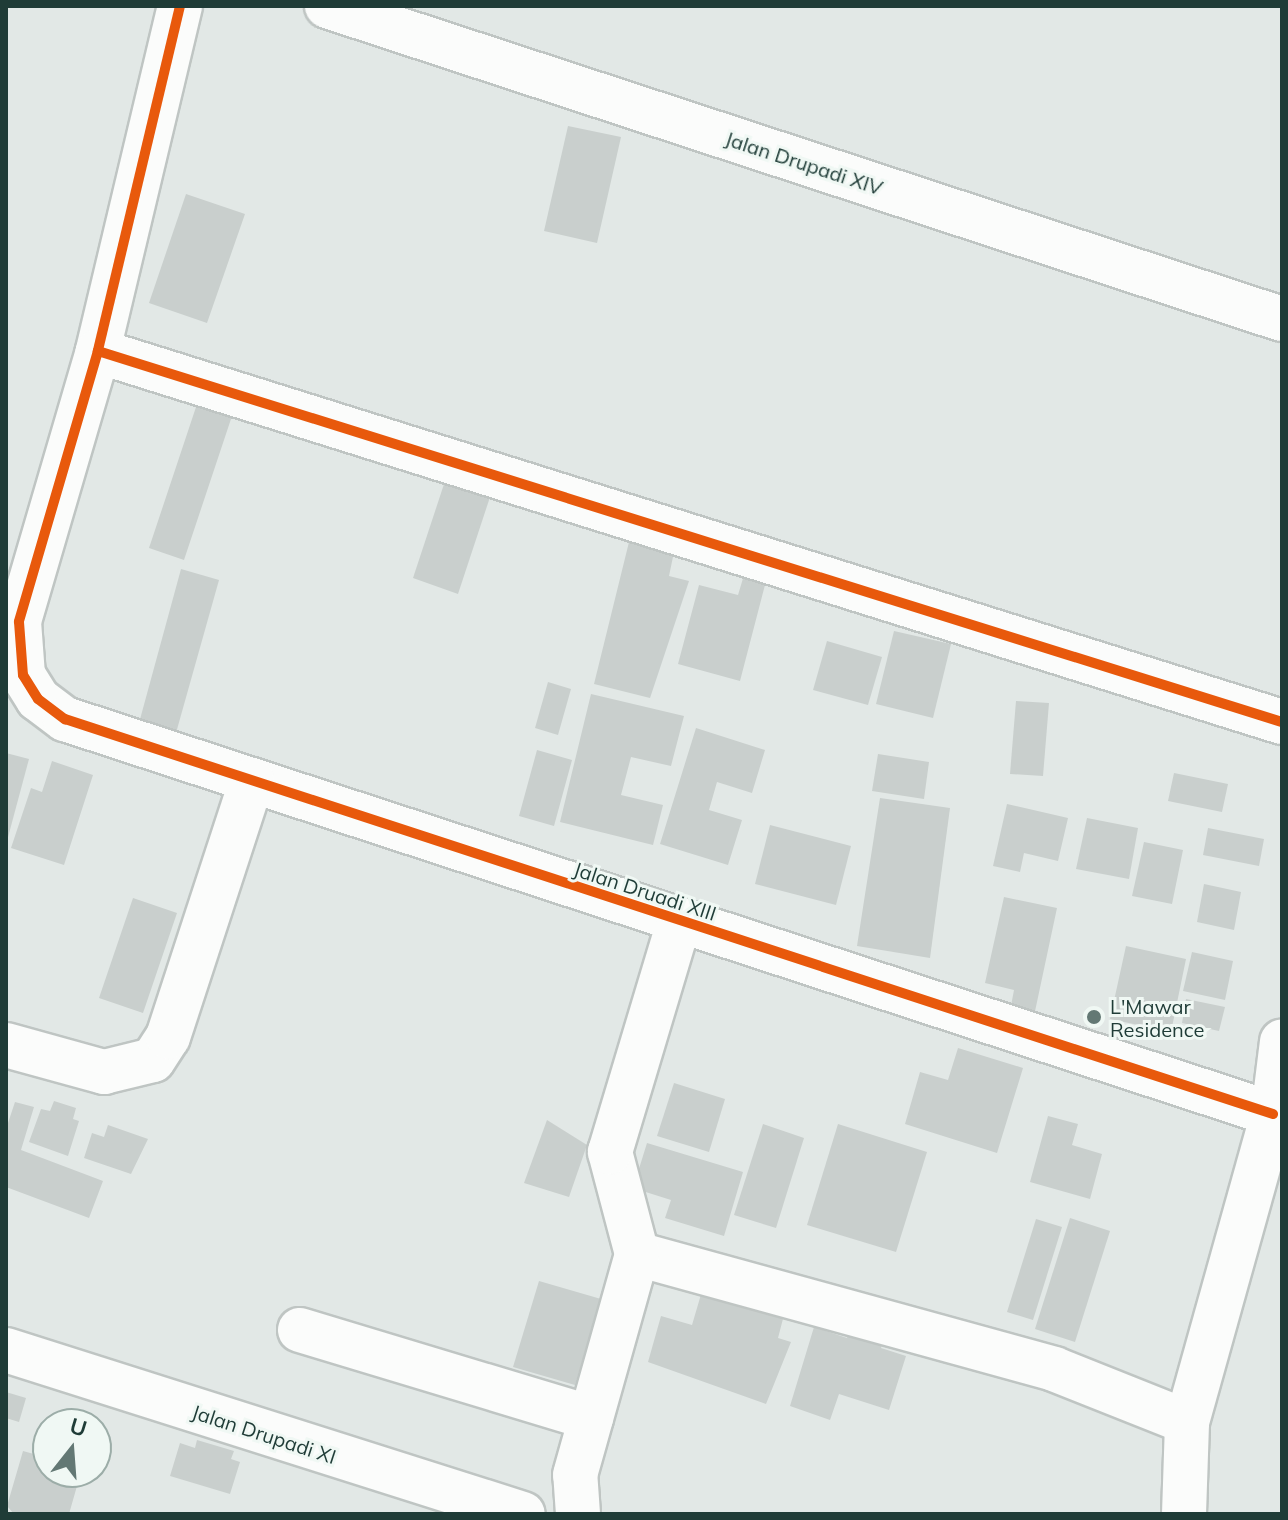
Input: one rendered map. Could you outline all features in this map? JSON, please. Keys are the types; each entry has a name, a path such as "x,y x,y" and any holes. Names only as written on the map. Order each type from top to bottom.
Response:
{"street":[{"path":"180,6 98,351 1282,722"},
{"name":"Jalan Drupadi XIV","path":"327,6 1282,319"},
{"name":"Jalan Druadi XIII","path":"98,351 19,622 23,675 38,699 65,719 1273,1114"},
{"path":"6,1045 104,1072 153,1060 168,1037 252,780"},
{"path":"578,1514 575,1475 637,1254 610,1152 679,922"},
{"path":"1184,1514 1187,1422 1273,1114 1282,1042"},
{"path":"637,1254 1054,1369 1187,1422"},
{"path":"300,1330 591,1418"},
{"name":"Jalan Drupadi XI","path":"6,1350 523,1514"}],"building":[{"path":"568,126 621,137 597,243 544,231"},
{"path":"186,194 245,214 207,323 149,303"},
{"path":"200,395 235,407 184,560 149,548"},
{"path":"447,475 492,491 458,594 413,578"},
{"path":"629,542 674,552 669,576 689,581 650,698 594,684"},
{"path":"181,569 219,580 176,733 139,723"},
{"path":"744,575 766,581 740,681 678,664 699,585 738,595"},
{"path":"894,631 951,644 933,718 876,704"},
{"path":"827,641 882,657 868,705 813,690"},
{"path":"548,682 571,689 558,735 535,728"},
{"path":"591,694 684,716 671,766 631,757 621,795 663,805 653,845 560,822"},
{"path":"1016,701 1049,703 1043,776 1010,774"},
{"path":"696,728 765,750 752,793 717,782 709,810 742,820 728,865 660,844"},
{"path":"537,750 572,760 554,826 519,816"},
{"path":"6,753 29,759 7,841 6,841"},
{"path":"878,754 929,762 924,799 872,791"},
{"path":"52,761 93,775 64,865 11,848 31,788 42,792"},
{"path":"1174,773 1228,784 1222,812 1168,801"},
{"path":"880,798 950,808 930,958 857,946"},
{"path":"1007,804 1068,818 1058,861 1024,853 1020,872 993,866"},
{"path":"1087,818 1138,828 1129,879 1076,869"},
{"path":"770,825 851,846 836,905 755,884"},
{"path":"1208,828 1264,839 1259,866 1203,855"},
{"path":"1144,842 1183,850 1172,904 1132,896"},
{"path":"1204,884 1241,892 1234,930 1197,922"},
{"path":"1004,897 1057,908 1034,1016 1010,1011 1014,990 985,983"},
{"path":"133,898 177,913 143,1013 99,998"},
{"path":"1126,946 1186,959 1171,1032 1110,1019"},
{"path":"1192,952 1233,961 1225,1000 1183,991"},
{"path":"1186,999 1225,1007 1219,1031 1182,1023"},
{"path":"958,1048 1023,1068 997,1153 905,1124 920,1072 948,1080"},
{"path":"674,1083 725,1099 709,1152 657,1136"},
{"path":"54,1101 76,1108 73,1119 79,1121 68,1156 29,1142 41,1109 50,1111"},
{"path":"15,1102 34,1107 21,1150 103,1181 89,1218 6,1187 6,1129"},
{"path":"1048,1116 1078,1124 1072,1145 1102,1154 1090,1199 1030,1182"},
{"path":"547,1120 587,1145 569,1197 524,1183"},
{"path":"763,1124 804,1138 776,1228 734,1215"},
{"path":"838,1124 927,1152 896,1252 807,1225"},
{"path":"108,1125 148,1139 131,1174 84,1158 92,1133 104,1137"},
{"path":"647,1143 743,1172 724,1236 665,1218 671,1200 633,1188"},
{"path":"1070,1218 1110,1231 1075,1342 1035,1329"},
{"path":"1036,1219 1062,1227 1033,1320 1007,1312"},
{"path":"539,1281 601,1299 575,1385 513,1367"},
{"path":"702,1291 784,1315 778,1338 791,1342 766,1404 648,1362 661,1316 692,1325"},
{"path":"852,1320 886,1331 881,1348 906,1356 889,1410 839,1394 830,1420 790,1406 814,1327 847,1338"},
{"path":"6,1392 26,1398 19,1422 6,1418"},
{"path":"197,1440 234,1451 231,1459 240,1462 230,1494 170,1476 180,1443 195,1448"},
{"path":"23,1451 32,1454 32,1488 76,1488 69,1514 14,1514 7,1506"}],"cycle path":[{"path":"180,6 98,351 19,622 23,675 38,699 65,719 1273,1114"},
{"path":"98,351 1282,722"}],"place":[{"name":"L'Mawar Residence","path":"1094,1017"}]}
